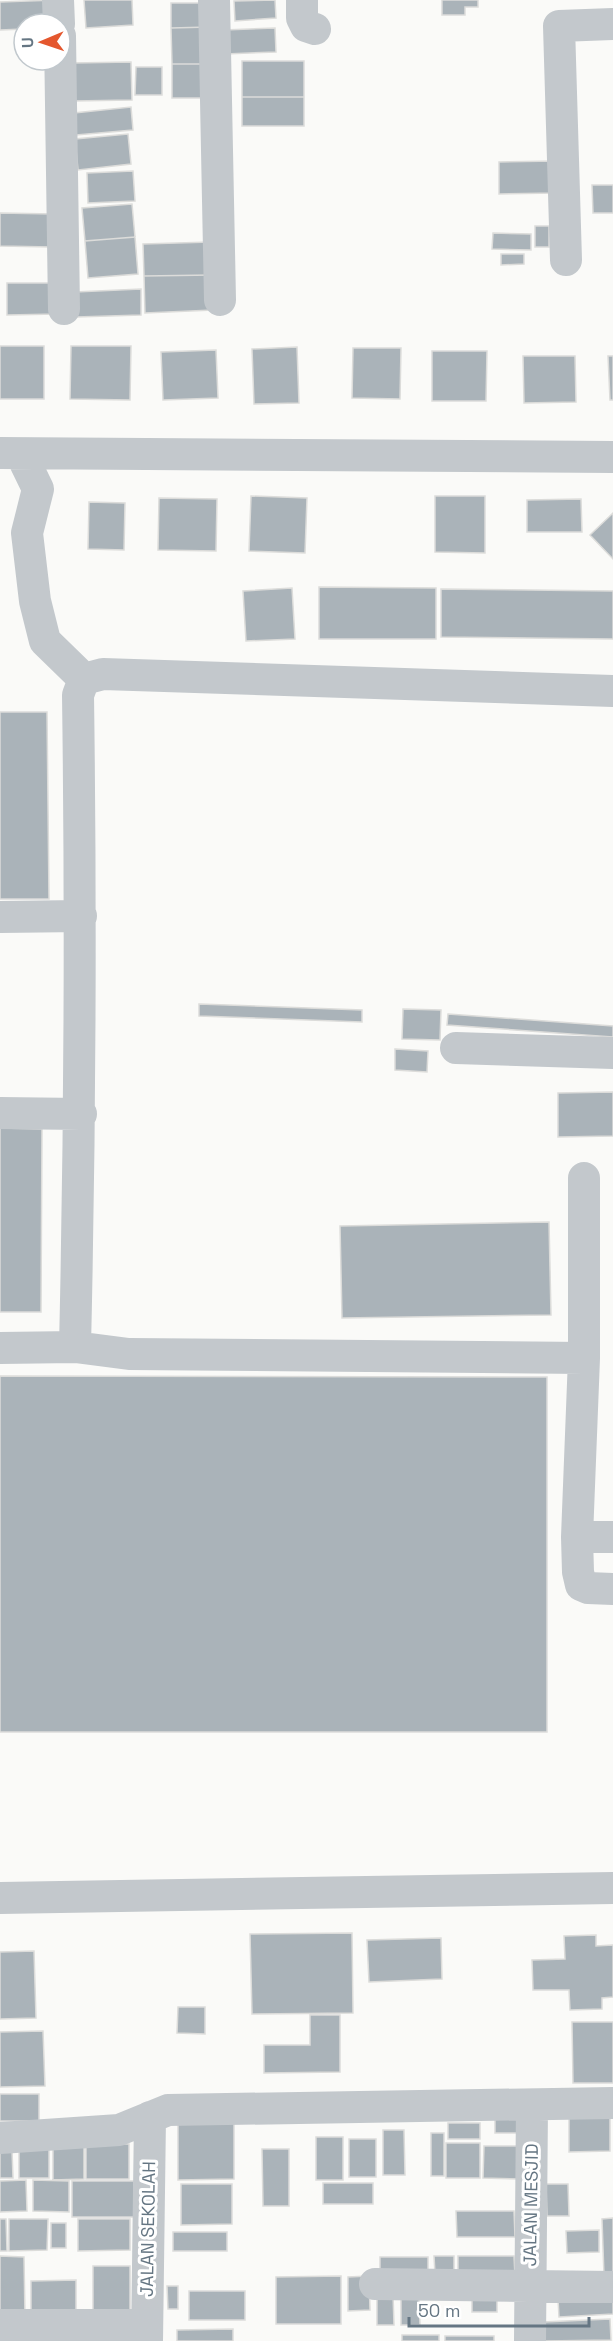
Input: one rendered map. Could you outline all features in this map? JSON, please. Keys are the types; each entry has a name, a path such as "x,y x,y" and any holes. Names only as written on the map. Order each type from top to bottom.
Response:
{"street":[{"path":"214,0 220,300"},
{"path":"302,0 302,18 306,26 315,29"},
{"path":"566,260 559,26 613,24"},
{"path":"61,72 64,309"},
{"path":"11,454 613,457"},
{"path":"11,454 38,489"},
{"path":"67,454 38,489 27,532 36,601 45,641 84,679"},
{"path":"84,679 103,674 613,691"},
{"path":"75,1347 81,1114 78,696 84,679"},
{"path":"0,917 81,916"},
{"path":"456,1048 613,1053"},
{"path":"0,1113 81,1114"},
{"path":"584,1178 584,1358 577,1537 578,1572 581,1585 588,1588 613,1589"},
{"path":"0,1348 75,1347 129,1354 584,1358"},
{"path":"577,1537 613,1537"},
{"path":"0,1898 613,1888"},
{"path":"0,2138 119,2130 168,2110 613,2103"},
{"name":"JALAN MESJID","path":"530,2341 532,2105"},
{"name":"JALAN SEKOLAH","path":"147,2333 150,2117"},
{"path":"375,2284 613,2287"},
{"path":"0,2325 147,2333"}],"building":[{"path":"56,0 56,12 12,12 12,30 0,30 0,2"},
{"path":"84,0 132,0 133,25 86,28"},
{"path":"275,0 276,18 235,21 234,1"},
{"path":"442,0 478,0 478,7 465,7 465,15 442,15"},
{"path":"171,3 209,3 209,27 171,28"},
{"path":"209,27 209,64 172,64 171,28"},
{"path":"275,28 276,52 225,54 224,30"},
{"path":"242,61 304,61 304,97 242,97"},
{"path":"131,62 132,100 73,101 72,63"},
{"path":"172,64 209,64 209,98 172,98"},
{"path":"136,67 162,67 162,95 135,95"},
{"path":"242,97 304,97 304,126 242,126"},
{"path":"131,107 133,130 76,135 74,113"},
{"path":"128,134 131,164 78,170 75,139"},
{"path":"555,161 556,193 499,194 499,162"},
{"path":"133,171 135,201 88,203 87,173"},
{"path":"592,185 613,185 613,213 593,213"},
{"path":"132,204 135,237 85,241 82,208"},
{"path":"0,213 53,214 52,247 0,246"},
{"path":"535,226 549,226 549,247 535,247"},
{"path":"493,233 531,234 531,250 492,249"},
{"path":"135,237 138,274 88,278 85,241"},
{"path":"211,242 212,275 144,276 143,244"},
{"path":"501,254 524,254 524,264 501,265"},
{"path":"212,275 213,310 145,313 144,276"},
{"path":"7,283 57,283 57,314 7,315"},
{"path":"141,289 141,315 76,317 75,292"},
{"path":"0,346 44,346 44,399 0,399"},
{"path":"71,346 131,346 130,400 70,399"},
{"path":"297,347 299,403 254,404 252,349"},
{"path":"353,348 401,348 400,399 352,398"},
{"path":"216,350 218,398 163,400 161,352"},
{"path":"432,351 487,351 486,401 432,401"},
{"path":"523,356 575,356 576,402 524,403"},
{"path":"608,356 613,356 613,400 610,400"},
{"path":"251,496 307,498 305,553 249,551"},
{"path":"435,496 485,496 485,553 435,552"},
{"path":"159,498 217,499 216,551 158,550"},
{"path":"581,499 582,532 527,532 527,500"},
{"path":"89,502 125,503 124,550 88,549"},
{"path":"613,513 613,559 590,535"},
{"path":"319,587 436,588 436,639 319,639"},
{"path":"292,588 295,639 246,641 243,591"},
{"path":"441,589 613,591 613,639 441,637"},
{"path":"0,712 47,712 49,899 0,899"},
{"path":"199,1004 362,1010 362,1022 199,1016"},
{"path":"403,1009 441,1010 440,1040 402,1039"},
{"path":"448,1014 613,1026 613,1037 447,1025"},
{"path":"395,1049 428,1051 427,1072 395,1070"},
{"path":"613,1092 613,1136 558,1137 558,1093"},
{"path":"0,1128 42,1129 41,1312 0,1312"},
{"path":"549,1222 551,1315 342,1318 340,1226"},
{"path":"0,1376 547,1377 547,1732 0,1732"},
{"path":"352,1933 353,2013 252,2014 250,1934"},
{"path":"596,1935 596,1946 613,1945 613,1997 602,1998 602,2009 570,2010 569,1990 533,1990 532,1960 565,1959 564,1936"},
{"path":"441,1938 442,1979 369,1982 367,1940"},
{"path":"34,1951 36,2018 0,2019 0,1952"},
{"path":"178,2007 205,2007 205,2034 177,2033"},
{"path":"310,2015 340,2015 340,2072 264,2073 264,2045 310,2045"},
{"path":"572,2022 613,2022 613,2083 573,2083"},
{"path":"43,2031 45,2086 0,2087 0,2032"},
{"path":"0,2094 39,2094 39,2121 0,2121"},
{"path":"610,2112 610,2151 569,2152 569,2113"},
{"path":"495,2113 522,2113 523,2133 495,2133"},
{"path":"178,2117 234,2117 234,2179 178,2180"},
{"path":"448,2123 480,2123 480,2139 448,2139"},
{"path":"383,2130 404,2130 405,2175 383,2175"},
{"path":"431,2133 444,2133 444,2176 431,2176"},
{"path":"316,2137 343,2137 343,2180 316,2180"},
{"path":"349,2139 376,2139 376,2177 349,2177"},
{"path":"446,2143 480,2143 480,2178 446,2178"},
{"path":"19,2144 49,2144 49,2178 19,2178"},
{"path":"84,2144 84,2179 53,2180 53,2145"},
{"path":"86,2144 129,2144 129,2179 86,2179"},
{"path":"484,2146 522,2146 522,2179 483,2178"},
{"path":"262,2149 289,2149 289,2206 263,2206"},
{"path":"0,2150 12,2150 13,2178 0,2178"},
{"path":"26,2180 27,2211 0,2212 0,2181"},
{"path":"33,2180 69,2181 69,2212 33,2211"},
{"path":"72,2181 134,2181 134,2217 72,2217"},
{"path":"323,2183 373,2183 373,2204 323,2204"},
{"path":"181,2184 232,2184 232,2224 181,2225"},
{"path":"546,2184 568,2184 569,2216 547,2216"},
{"path":"456,2211 514,2211 515,2237 457,2237"},
{"path":"613,2218 613,2276 604,2276 602,2219"},
{"path":"0,2219 6,2219 7,2251 0,2251"},
{"path":"9,2219 48,2219 47,2250 9,2251"},
{"path":"78,2219 130,2219 130,2250 78,2251"},
{"path":"51,2223 66,2223 66,2248 51,2248"},
{"path":"599,2230 599,2252 567,2253 566,2231"},
{"path":"173,2232 227,2232 227,2251 173,2251"},
{"path":"0,2256 24,2257 25,2317 0,2317"},
{"path":"434,2256 454,2256 454,2274 435,2274"},
{"path":"458,2256 514,2256 515,2276 458,2276"},
{"path":"380,2257 428,2257 428,2277 380,2277"},
{"path":"93,2266 130,2266 130,2316 93,2316"},
{"path":"341,2276 341,2324 276,2324 276,2277"},
{"path":"369,2276 370,2310 348,2311 348,2277"},
{"path":"76,2280 76,2316 31,2316 31,2281"},
{"path":"167,2286 178,2286 178,2309 168,2309"},
{"path":"189,2291 245,2291 245,2320 189,2320"},
{"path":"377,2294 393,2294 394,2325 377,2325"},
{"path":"472,2294 497,2294 497,2312 472,2312"},
{"path":"419,2297 420,2325 401,2325 401,2298"},
{"path":"613,2297 613,2314 559,2317 558,2299"},
{"path":"610,2319 611,2340 544,2341 543,2322"},
{"path":"233,2329 233,2341 177,2341 177,2330"},
{"path":"402,2335 439,2335 439,2341 402,2341"},
{"path":"445,2336 494,2336 494,2341 445,2341"}]}
